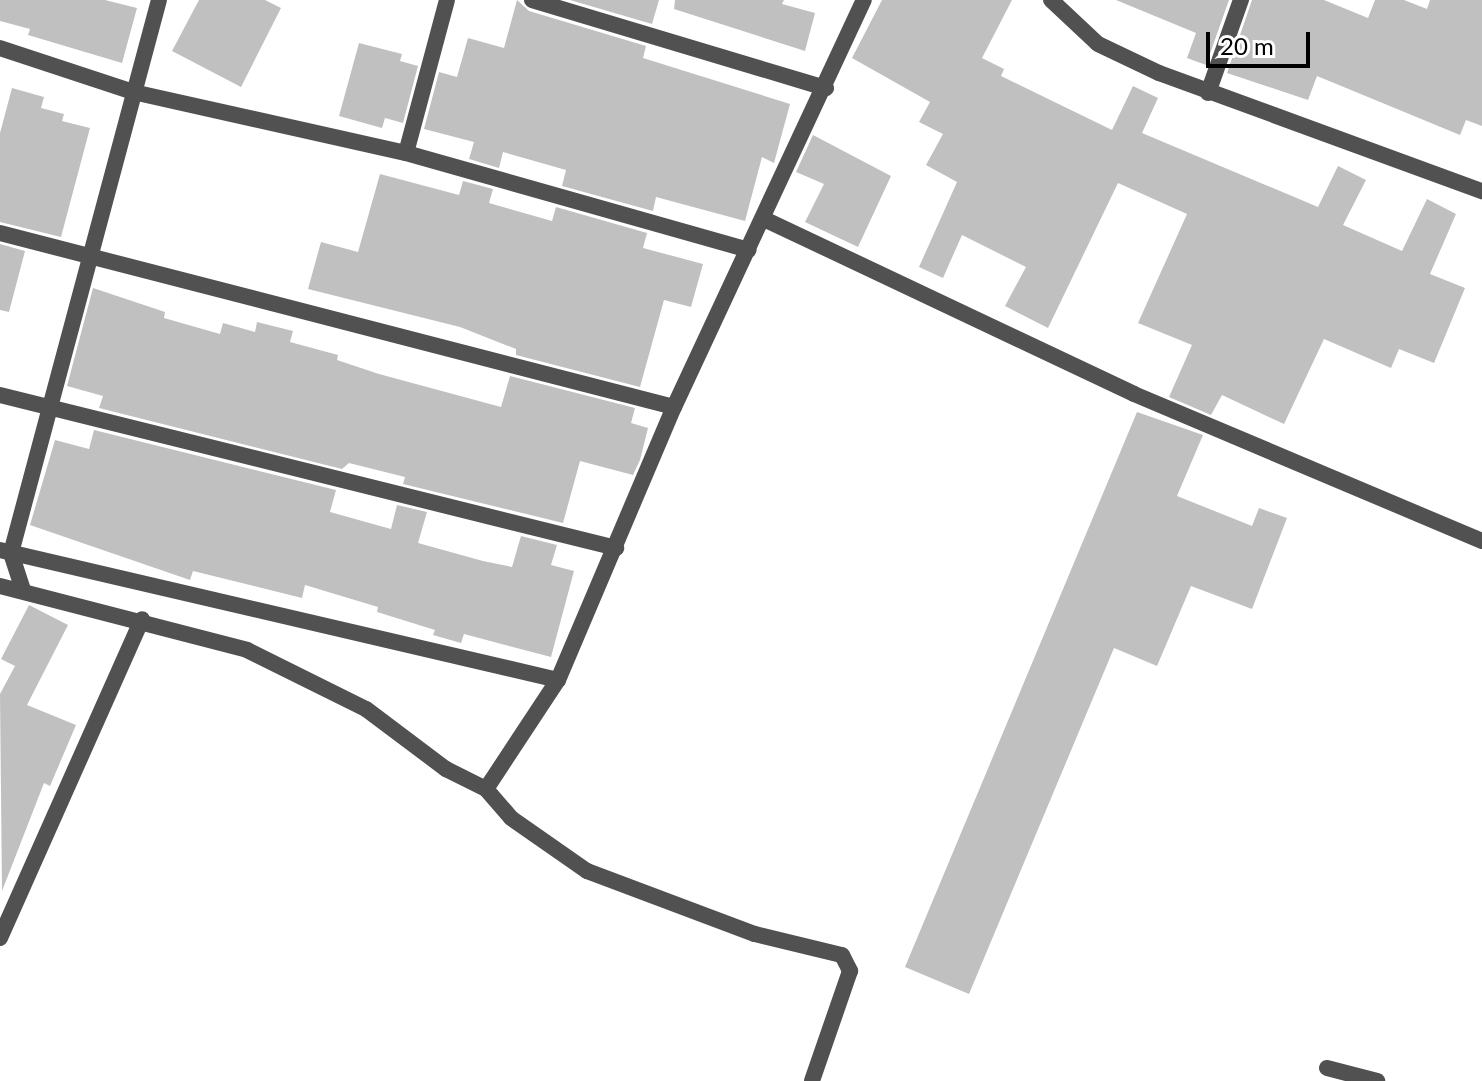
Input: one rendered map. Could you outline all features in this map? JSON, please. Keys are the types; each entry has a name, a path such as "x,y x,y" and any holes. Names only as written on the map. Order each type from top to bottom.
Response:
{"street":[{"path":"23,590 6,551 159,0"},
{"path":"406,153 447,0"},
{"path":"532,0 826,88"},
{"path":"486,789 558,680 674,407 826,88 864,0"},
{"path":"1051,0 1098,44 1208,93 1482,191"},
{"path":"1208,93 1241,0"},
{"path":"0,48 133,92 406,153 749,250"},
{"path":"764,219 1134,394 1482,541"},
{"path":"0,233 674,407"},
{"path":"0,395 616,548"},
{"path":"6,551 558,680"},
{"path":"0,586 142,619 247,650 366,709 446,769 486,789 511,818 587,871 755,934 842,955 850,971 812,1081"},
{"path":"0,938 142,619"},
{"path":"1327,1068 1377,1081"}],"building":[{"path":"0,0 105,0 137,8 122,63 28,35 30,29 0,21"},
{"path":"199,0 265,0 281,8 241,87 172,51"},
{"path":"517,0 529,11 646,46 643,58 790,104 774,163 762,157 745,221 656,197 653,211 562,186 566,170 503,152 499,168 469,159 474,142 424,129 439,72 457,77 468,38 504,48"},
{"path":"570,0 659,0 652,24"},
{"path":"675,0 784,0 782,4 815,13 805,51 674,9"},
{"path":"882,0 1012,0 982,58 1004,69 1001,76 1112,130 1133,86 1158,98 1142,133 1318,207 1338,166 1366,180 1343,225 1402,251 1427,199 1456,214 1430,274 1465,288 1434,363 1399,349 1391,368 1324,339 1284,424 1222,395 1211,415 1169,397 1192,345 1138,323 1187,214 1118,183 1048,328 1005,306 1026,267 962,235 943,278 919,267 957,182 926,165 943,134 919,122 930,102 852,58"},
{"path":"1116,0 1229,0 1206,65 1187,58 1196,33"},
{"path":"1252,0 1324,0 1368,18 1375,0 1404,0 1427,9 1430,0 1482,0 1482,126 1466,120 1460,135 1317,76 1308,100 1227,73"},
{"path":"359,43 402,54 400,61 418,66 403,123 385,118 382,128 339,116"},
{"path":"12,88 44,97 41,108 64,114 62,121 90,128 61,237 0,222 0,133"},
{"path":"813,135 891,176 858,247 805,222 824,184 796,172"},
{"path":"380,174 459,195 463,181 493,189 489,203 552,221 556,207 647,233 643,248 703,264 691,307 664,300 640,387 516,355 516,349 460,327 308,289 321,242 358,252"},
{"path":"0,244 25,251 9,312 0,310"},
{"path":"93,288 165,312 164,318 220,334 223,323 255,332 257,322 293,331 290,342 338,355 337,360 501,407 510,376 635,408 631,423 648,428 640,460 633,475 580,461 563,523 403,484 405,477 349,463 342,469 99,408 103,396 67,386"},
{"path":"1137,412 1203,435 1177,496 1252,526 1259,508 1287,518 1252,609 1191,586 1157,666 1114,648 969,994 905,967"},
{"path":"94,430 336,490 330,512 391,529 397,505 427,512 418,543 483,561 512,567 521,536 557,545 551,565 574,571 551,657 464,634 461,643 433,635 435,630 377,612 378,607 305,585 302,598 193,571 190,580 30,525 55,440 89,449"},
{"path":"29,605 68,625 27,705 76,725 50,786 44,783 2,891 0,694 15,666 1,659"}]}
